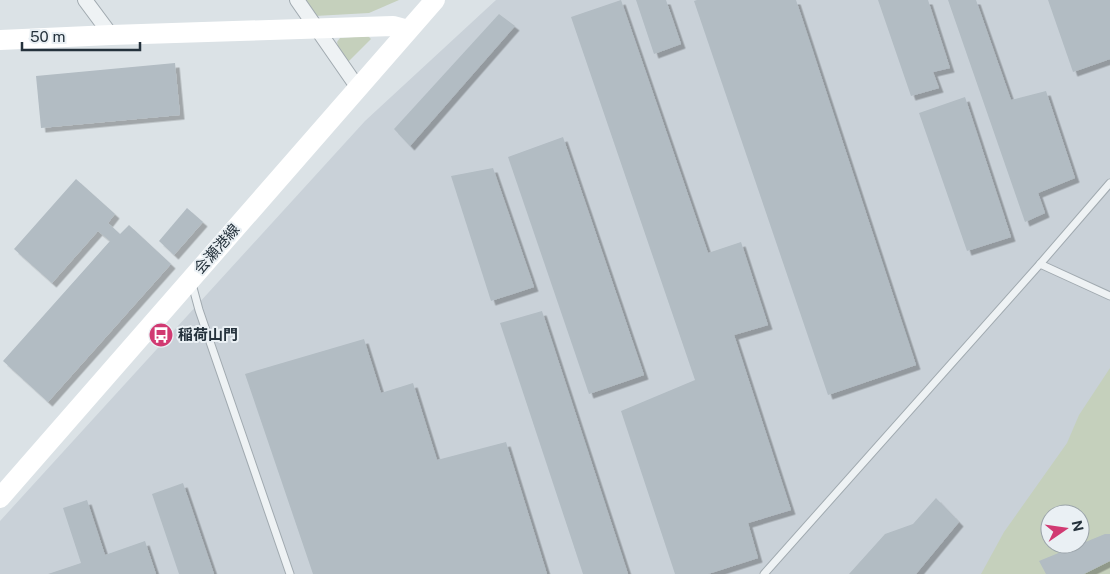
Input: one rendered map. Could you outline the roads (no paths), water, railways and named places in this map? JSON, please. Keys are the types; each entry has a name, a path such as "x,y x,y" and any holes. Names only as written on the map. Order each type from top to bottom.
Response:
{"main road":[{"name":"会瀬港線","path":"0,498 435,0"},
{"path":"0,40 394,26 408,30"}],"street":[{"path":"85,0 111,35"},
{"path":"297,0 358,88"}],"lane":[{"path":"764,574 1110,183"},
{"path":"1040,264 1110,296"},
{"path":"190,279 290,574"}],"place":[{"name":"稲荷山門","path":"161,335"}]}
